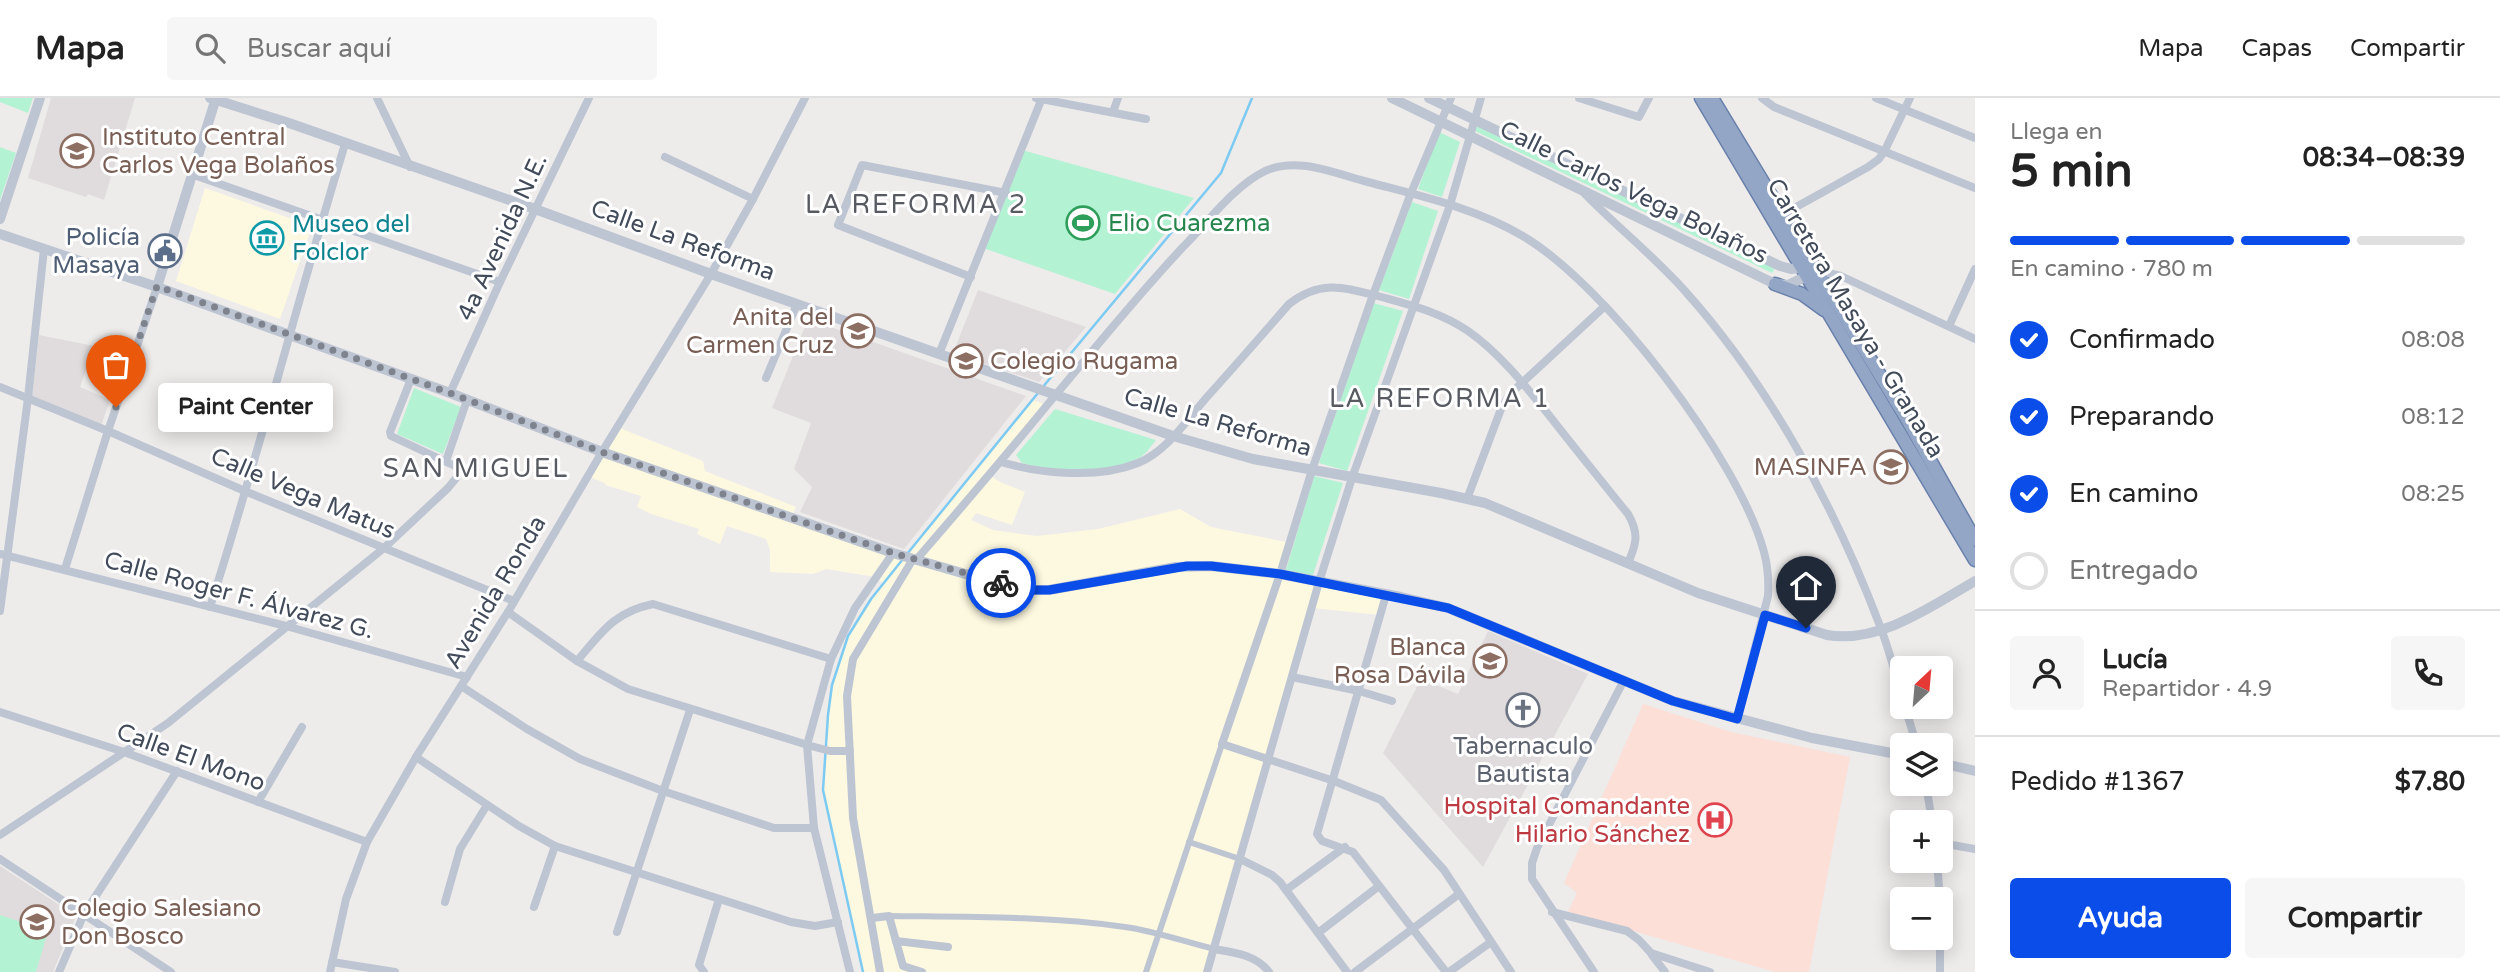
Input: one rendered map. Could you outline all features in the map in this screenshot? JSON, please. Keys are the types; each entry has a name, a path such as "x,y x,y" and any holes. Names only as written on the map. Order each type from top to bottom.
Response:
{"highway":[{"name":"Carretera Masaya - Granada","path":"1701,98 1777,217"},
{"name":"Carretera Masaya - Granada","path":"1712,98 1832,318 1975,560"},
{"name":"Carretera Masaya - Granada","path":"1808,271 1909,424 1975,540"},
{"path":"1775,285 1802,294 1832,318"}],"street":[{"path":"0,219 40,98"},
{"path":"377,98 410,167"},
{"name":"4a Avenida N.E.","path":"450,393 589,98"},
{"name":"Avenida Ronda","path":"330,972 346,900 367,842 416,757 508,612 711,274 804,98"},
{"path":"1036,98 1146,119"},
{"path":"939,354 1042,98"},
{"path":"1113,112 1118,98"},
{"name":"Calle Carlos Vega Bolaños","path":"1392,98 1775,285 1788,285 1808,271"},
{"name":"Calle Carlos Vega Bolaños","path":"1429,98 1450,103 1475,120 1780,266 1808,271"},
{"path":"1207,972 1319,582 1352,478 1450,205 1482,98"},
{"path":"1579,98 1639,117 1649,98"},
{"path":"1762,98 1774,107 1975,188"},
{"path":"1876,98 1975,138"},
{"path":"1777,217 1880,159 1910,98"},
{"path":"65,569 157,286 214,99"},
{"name":"Calle La Reforma","path":"214,99 535,209 711,274 1173,436 1253,459 1485,503 1698,593 1840,637 1882,629 1905,620 1975,581"},
{"path":"1146,972 1280,574 1312,470 1373,295 1411,193 1450,103"},
{"path":"210,607 247,492 345,144"},
{"path":"665,157 752,199"},
{"path":"971,276 838,225 862,165 1006,193"},
{"path":"880,972 853,818 848,751 848,696 853,659 913,559 1001,462 1137,295 1243,185 1260,174 1284,166 1308,166 1411,193 1450,205 1511,230 1533,242 1605,306 1683,403 1715,450 1748,509 1764,552 1769,577 1765,615 1737,719"},
{"path":"191,174 500,282"},
{"path":"1578,187 1685,291 1750,376 1788,434 1828,505 1882,629 1890,656"},
{"path":"0,234 157,286 450,393 602,452 894,554 1033,590 1049,590 1187,566 1211,566 1280,574 1386,595 1448,608 1673,701 1812,738 1890,753"},
{"path":"0,611 4,555 28,398 44,249"},
{"path":"1949,326 1975,269"},
{"path":"1808,271 1841,276 1975,338"},
{"path":"1001,462 1051,473 1118,468 1139,462 1159,450 1173,436 1289,304 1315,289 1338,286 1414,305 1467,330 1491,350 1521,381 1628,514 1637,539 1628,563"},
{"path":"766,378 797,304"},
{"path":"1467,499 1501,409 1510,394 1605,306"},
{"path":"0,835 168,723 384,548 457,477 459,471 446,461 391,436 390,432 411,379"},
{"name":"Calle Vega Matus","path":"0,387 514,601"},
{"path":"446,461 467,400"},
{"path":"850,972 814,828 809,746 831,659 855,608 894,554"},
{"name":"Calle Roger F. Álvarez G.","path":"4,555 286,626 467,677"},
{"path":"1386,595 1317,835 1322,841 1353,852 1447,972 1491,942"},
{"path":"577,661 618,617 634,608 653,604 831,659"},
{"path":"508,612 577,661 628,689 809,746 830,751 848,751"},
{"path":"1292,677 1392,701"},
{"path":"1594,972 1532,879 1532,863 1537,848 1623,682"},
{"path":"461,687 580,759 663,792 774,828 814,828"},
{"path":"617,932 691,710"},
{"name":"Calle El Mono","path":"0,712 124,752 367,842"},
{"path":"258,802 302,727"},
{"path":"1222,744 1268,761 1334,780 1381,800 1444,870 1511,972"},
{"path":"416,757 486,805 555,846 791,922 816,926 838,922"},
{"path":"1953,766 1975,771"},
{"path":"59,972 84,914 177,771"},
{"path":"445,902 460,849 486,805"},
{"path":"1189,842 1240,859 1272,875 1347,972"},
{"path":"1953,845 1975,849"},
{"path":"534,907 555,846"},
{"path":"1286,890 1345,847"},
{"path":"0,859 171,972"},
{"path":"1318,933 1379,886"},
{"path":"1354,972 1459,894"},
{"path":"704,972 699,965 719,899"},
{"path":"1552,912 1627,931 1639,940 1665,972"},
{"path":"889,916 903,965 922,972"},
{"path":"872,918 1041,918 1129,928 1241,954 1264,966 1269,972"},
{"path":"896,942 948,947"},
{"path":"1940,950 1940,972"},
{"path":"1651,953 1710,972"},
{"path":"332,962 395,972"}],"shaded area":[{"name":"Instituto Central Carlos Vega Bolaños","path":"51,98 135,98 104,200 88,194 86,197 28,178"},
{"path":"205,188 312,226 280,319 176,281"},
{"path":"978,290 1086,327 1039,382 953,353"},
{"path":"808,319 1026,396 904,549 800,512 812,487 794,469 811,423 772,408"},
{"path":"39,335 94,346 80,387 110,400 101,426 32,397"},
{"path":"1033,400 1047,405 990,475 1025,492 1012,525 976,513 971,520 993,530 1037,536 1098,529 1180,509 1211,527 1287,542 1280,574 1386,595 1380,615 1312,608 1207,972 863,972 823,790 828,715 835,671 848,636 883,583 875,577 826,569 813,574 770,572 770,550 766,539 727,526 720,544 697,534 699,529 637,507 641,496 605,485 587,476 617,427 703,461 705,471 796,507 791,517 904,556"},
{"path":"1488,631 1588,674 1483,867 1383,753 1421,679 1458,694"},
{"name":"Hospital Comandante Hilario Sánchez","path":"1643,704 1731,732 1850,757 1809,972 1775,972 1568,912 1577,893 1564,883"},
{"name":"Colegio Salesiano Don Bosco","path":"0,866 76,916 53,972 0,972"}],"green space":[{"path":"0,98 33,98 28,113 0,102"},
{"path":"1478,124 1775,268 1772,273 1475,131"},
{"path":"1439,132 1460,142 1442,197 1418,189"},
{"path":"0,147 16,153 0,200"},
{"name":"Elio Cuarezma","path":"1022,150 1194,198 1115,294 983,248"},
{"path":"1412,202 1438,211 1409,299 1379,290"},
{"path":"1373,303 1403,311 1347,471 1319,463"},
{"path":"414,388 461,407 443,454 397,434"},
{"path":"1055,409 1156,440 1140,458 1110,467 1065,470 1022,463 1016,455"},
{"path":"1314,476 1343,483 1312,578 1286,570"},
{"path":"0,915 48,931 36,972 0,972"}],"waterway":[{"path":"1042,388 1221,173 1252,98"},
{"path":"907,554 1038,393"},
{"path":"863,972 823,790 828,715 832,685 848,636 871,599 903,559"}],"way so far":[{"path":"116,407 157,286 450,393 602,452 893,553 1001,583"}],"place":[{"name":"Instituto Central Carlos Vega Bolaños","path":"77,151"},
{"name":"Elio Cuarezma","path":"1083,223"},
{"name":"Museo del Folclor","path":"267,238"},
{"name":"Policía Masaya","path":"165,251"},
{"name":"Anita del Carmen Cruz","path":"858,331"},
{"name":"Colegio Rugama","path":"966,361"},
{"name":"Paint Center","path":"116,407"},
{"name":"MASINFA","path":"1891,467"},
{"name":"Blanca Rosa Dávila","path":"1490,661"},
{"name":"Tabernaculo Bautista","path":"1523,710"},
{"name":"Hospital Comandante Hilario Sánchez","path":"1715,820"},
{"name":"Colegio Salesiano Don Bosco","path":"37,922"}],"district":[{"name":"LA REFORMA 2","path":"916,204"},
{"name":"LA REFORMA 1","path":"1440,398"},
{"name":"SAN MIGUEL","path":"476,468"}],"route":[{"path":"1001,583 1033,590 1049,590 1187,566 1280,574 1448,608 1623,682 1673,701 1737,719 1765,615 1806,628"}]}
